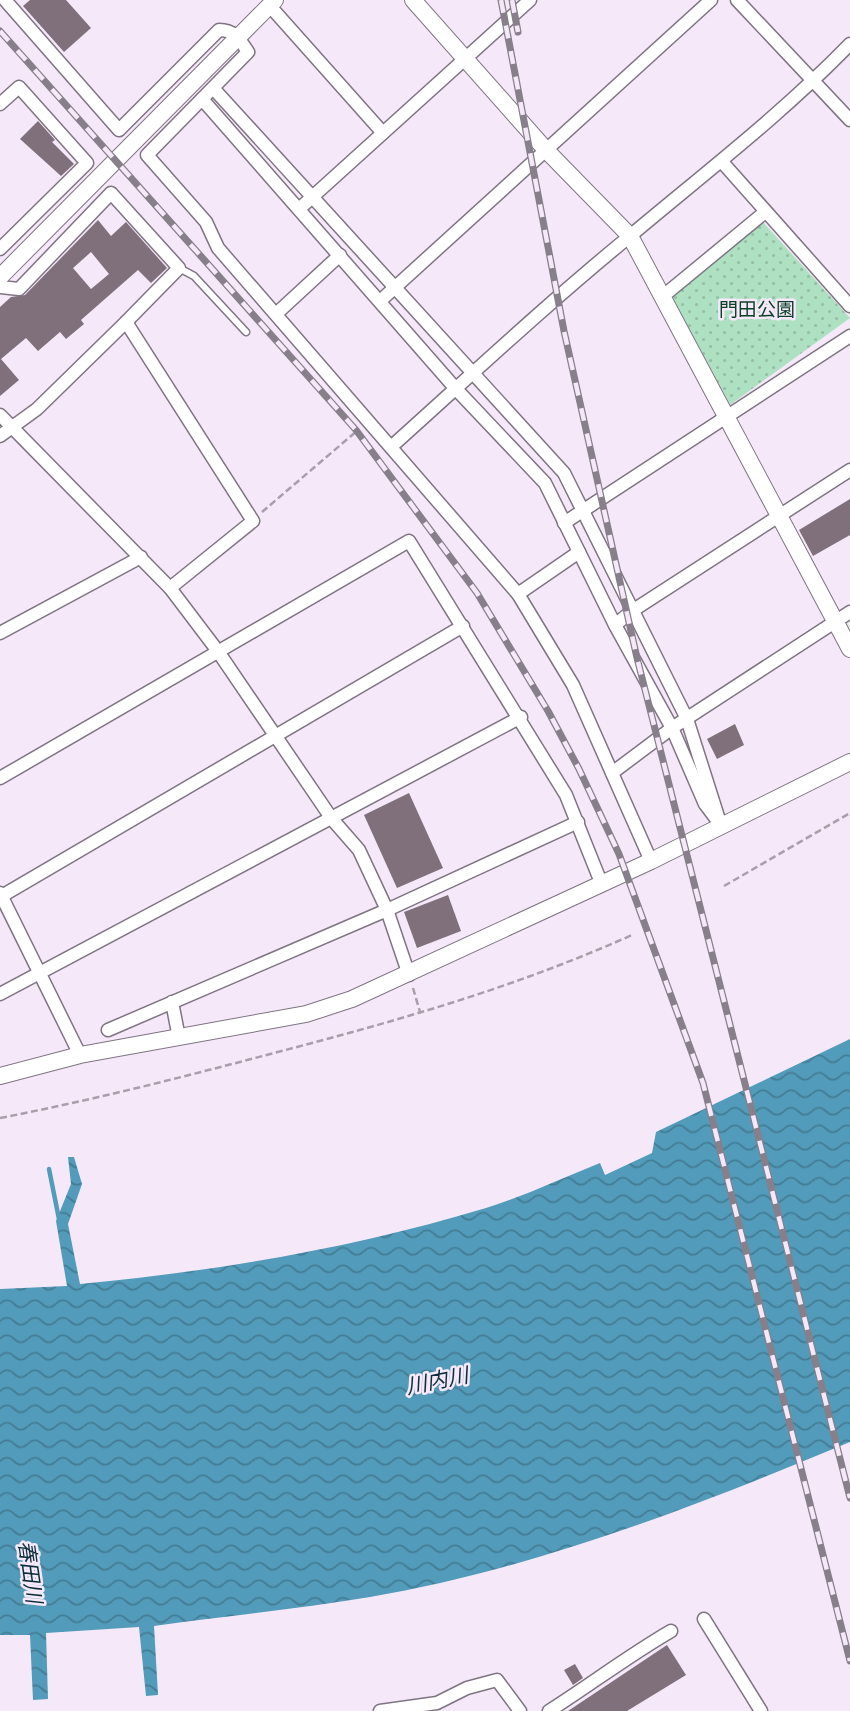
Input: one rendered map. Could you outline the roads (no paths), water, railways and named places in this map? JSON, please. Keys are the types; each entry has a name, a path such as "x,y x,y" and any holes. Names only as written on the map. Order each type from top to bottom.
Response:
{"street":[{"path":"5,0 119,130 219,30 229,30 238,37 248,52 147,155 206,222 218,248 518,594 573,685 651,862"},
{"path":"414,0 546,150 630,236 779,516 843,617 850,649"},
{"path":"299,209 530,0"},
{"path":"380,301 711,0"},
{"path":"737,0 850,120"},
{"path":"0,277 272,3 383,133"},
{"path":"391,447 630,236 723,163 815,80 850,44"},
{"path":"0,104 19,87 87,163 0,249"},
{"path":"213,88 315,196 564,473 687,719 721,826"},
{"path":"202,99 456,389 544,483 615,625 673,728 705,804 721,826"},
{"path":"723,163 764,213 850,306"},
{"path":"0,287 19,289 111,192 179,268 37,409 0,436"},
{"path":"662,297 764,213"},
{"path":"276,314 340,255"},
{"path":"126,322 253,521 170,588"},
{"path":"564,523 850,336"},
{"path":"0,415 170,588 217,650 332,818 359,850 387,910 410,975"},
{"path":"615,625 632,611 850,470"},
{"path":"0,778 409,541 511,708 521,718 578,822 602,884"},
{"path":"518,594 579,552"},
{"path":"0,633 141,557"},
{"path":"612,774 673,728 843,617"},
{"path":"80,1055 1,896 463,626"},
{"path":"0,995 521,718"},
{"path":"0,1076 80,1055 306,1014 410,975 651,862 850,762"},
{"path":"108,1030 387,910 578,822"},
{"path":"172,1002 179,1038"},
{"path":"704,1619 761,1711"},
{"path":"549,1711 588,1687 623,1658 671,1631"},
{"path":"380,1711 437,1703 467,1688 497,1680 520,1711"}],"lane":[{"path":"179,268 194,276 246,332"}],"water":[{"path":"850,1039 850,1442 674,1512 554,1553 493,1570 370,1597 154,1626 158,1695 146,1696 139,1627 46,1633 48,1699 33,1700 30,1635 0,1635 0,1289 67,1286 56,1221 71,1184 68,1157 74,1157 82,1184 68,1224 80,1284 234,1265 336,1246 436,1222 501,1203 600,1163 605,1175 652,1153 656,1132"}],"waterway":[{"path":"49,1169 59,1219"}],"railway":[{"path":"501,0 564,331 637,658 850,1498"},
{"path":"512,0 518,32"},
{"path":"0,31 356,430 477,593 548,711 579,769 619,854 703,1083 850,1661"}],"park label":[{"name":"門田公園","path":"757,309"}],"water label":[{"name":"川内川","path":"437,1381"},
{"name":"春田川","path":"30,1572"}]}
